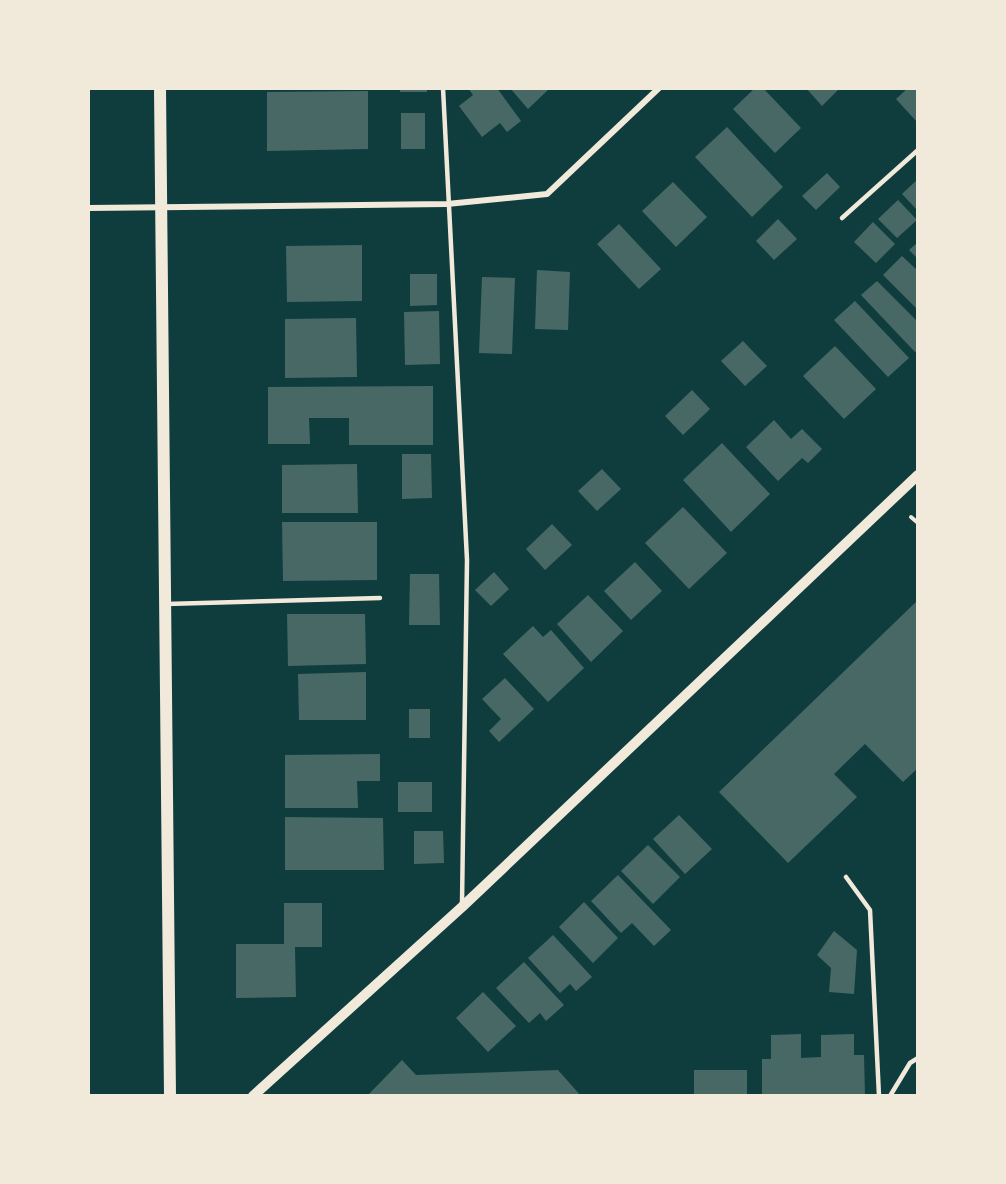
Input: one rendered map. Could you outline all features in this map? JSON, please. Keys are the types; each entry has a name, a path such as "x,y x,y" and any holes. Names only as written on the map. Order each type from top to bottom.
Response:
{"main road":[{"path":"160,88 163,207 170,1095"}],"street":[{"path":"88,208 447,204 547,194 659,88"},
{"path":"253,1095 462,907 918,475"}],"lane":[{"path":"442,88 467,560 462,907"},
{"path":"842,218 918,150"},
{"path":"166,604 380,598"},
{"path":"846,877 870,910 879,1095"},
{"path":"891,1095 910,1063 918,1058"}],"path":[{"path":"911,517 918,523"}],"building":[{"path":"400,88 427,88 427,92 400,92"},
{"path":"468,88 497,88 521,121 507,132 500,123 482,137 459,106 473,95"},
{"path":"510,88 550,88 528,109"},
{"path":"755,88 763,88 801,128 775,153 733,109"},
{"path":"806,88 840,88 822,106"},
{"path":"908,88 918,88 918,123 896,99"},
{"path":"368,91 368,149 267,151 267,92"},
{"path":"401,113 425,113 425,149 401,149"},
{"path":"727,127 783,187 752,217 695,157"},
{"path":"827,173 840,187 816,210 802,196"},
{"path":"918,179 918,211 902,194"},
{"path":"673,182 707,217 676,247 642,211"},
{"path":"898,200 917,220 897,238 878,219"},
{"path":"778,219 797,239 774,260 756,241"},
{"path":"873,222 895,244 876,263 854,242"},
{"path":"619,224 661,269 639,289 597,244"},
{"path":"918,242 918,259 909,250"},
{"path":"362,245 362,301 287,302 286,246"},
{"path":"902,256 918,271 918,310 883,275"},
{"path":"537,270 570,272 568,330 535,329"},
{"path":"410,274 437,274 437,305 410,306"},
{"path":"482,277 515,278 512,354 479,353"},
{"path":"877,281 918,322 918,350 915,352 861,295"},
{"path":"855,301 909,358 888,377 834,320"},
{"path":"439,311 440,364 405,365 404,312"},
{"path":"356,318 357,377 285,378 285,319"},
{"path":"743,341 767,366 745,386 721,361"},
{"path":"835,346 876,389 844,419 803,376"},
{"path":"433,386 433,445 349,445 349,418 309,418 310,444 268,444 268,387"},
{"path":"692,390 710,409 683,435 665,416"},
{"path":"774,420 791,439 802,429 822,449 808,463 802,458 778,481 746,447"},
{"path":"722,443 770,494 731,532 683,480"},
{"path":"402,454 431,454 432,498 402,499"},
{"path":"357,464 358,513 282,513 282,465"},
{"path":"602,469 621,489 597,511 578,491"},
{"path":"683,507 727,553 689,589 645,543"},
{"path":"282,522 377,522 377,580 283,581"},
{"path":"552,524 572,545 545,570 526,549"},
{"path":"635,562 662,591 631,620 604,591"},
{"path":"494,572 509,589 491,606 475,590"},
{"path":"410,574 439,574 440,625 409,625"},
{"path":"588,595 623,631 591,662 557,624"},
{"path":"918,600 918,768 903,782 865,744 834,774 857,797 788,863 719,792"},
{"path":"287,614 365,614 366,664 288,666"},
{"path":"533,626 543,637 551,630 584,668 548,702 503,654"},
{"path":"366,672 366,720 299,720 298,674"},
{"path":"505,678 534,709 499,742 489,731 501,719 482,699"},
{"path":"409,709 430,709 430,738 409,738"},
{"path":"380,754 380,781 357,781 358,808 285,808 285,755"},
{"path":"398,782 432,782 432,812 398,812"},
{"path":"679,815 712,849 685,874 653,839"},
{"path":"285,817 383,818 384,870 285,870"},
{"path":"414,831 443,831 444,863 414,864"},
{"path":"648,845 680,877 653,904 621,871"},
{"path":"618,875 671,930 654,946 632,923 621,933 591,901"},
{"path":"584,902 618,938 593,963 559,927"},
{"path":"284,903 322,903 322,947 295,947 296,997 236,998 236,944 284,944"},
{"path":"834,931 857,950 854,994 829,992 831,968 817,955"},
{"path":"553,935 592,977 576,991 570,984 560,993 528,958"},
{"path":"524,962 564,1005 546,1021 540,1013 529,1023 496,988"},
{"path":"483,992 516,1026 488,1052 456,1018"},
{"path":"801,1034 801,1058 821,1057 821,1035 854,1034 854,1055 864,1055 865,1096 762,1096 762,1059 771,1059 771,1035"},
{"path":"402,1060 416,1075 558,1070 581,1096 367,1096"},
{"path":"694,1070 747,1070 747,1096 694,1096"}]}
